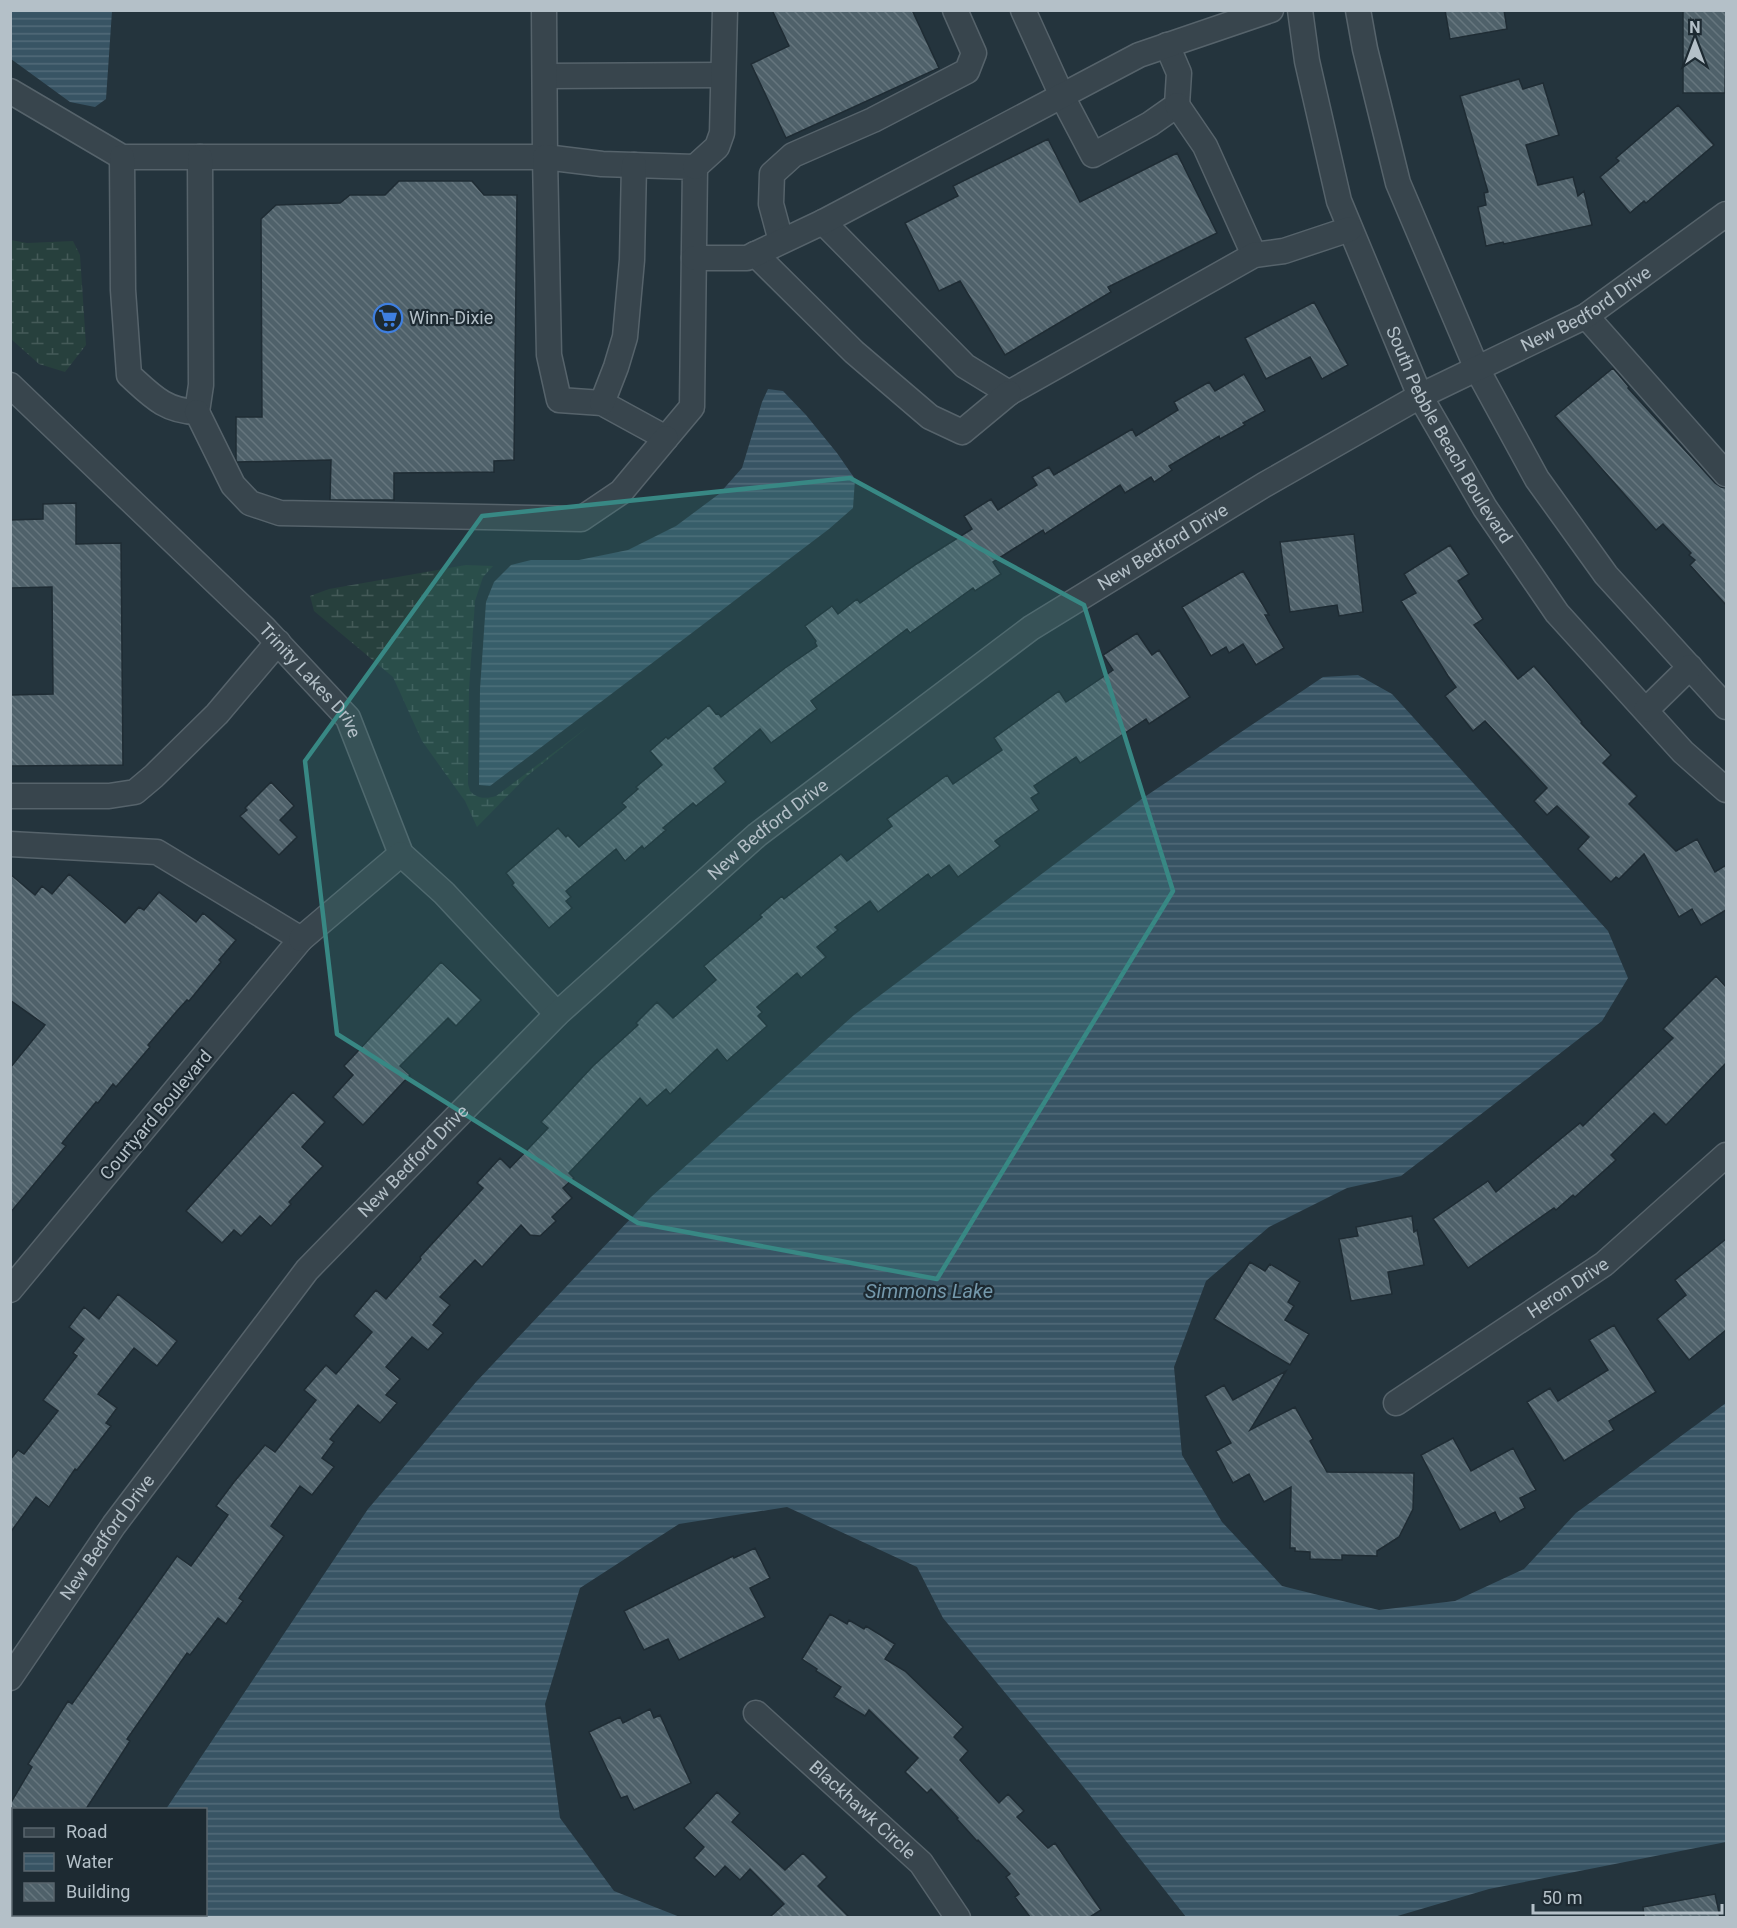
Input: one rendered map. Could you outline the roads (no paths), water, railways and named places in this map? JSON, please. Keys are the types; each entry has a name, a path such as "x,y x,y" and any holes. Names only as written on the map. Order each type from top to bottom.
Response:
{"street":[{"path":"544,10 549,355 559,400 602,403 666,438"},
{"path":"10,91 122,157 545,158 602,164 695,167 717,147 722,133 725,10"},
{"path":"781,241 771,204 772,174 793,154 873,120 967,71 974,53 955,10"},
{"path":"1023,10 1062,96 1093,154 1150,124 1177,105"},
{"path":"694,258 747,258 823,222 1139,55 1167,45 1222,19 1271,10"},
{"name":"South Pebble Beach Boulevard","path":"1300,10 1307,62 1339,201 1420,396 1485,508 1557,614 1683,752 1726,790"},
{"path":"1358,10 1365,49 1398,183 1477,369 1544,488 1606,575 1726,707"},
{"path":"1167,45 1179,73 1177,105 1205,146 1254,255"},
{"path":"545,76 722,75"},
{"path":"122,157 123,290 129,375 158,400 180,411 197,412"},
{"path":"200,157 201,385 197,412 233,485 250,503 280,513 581,519 621,492 692,407 695,167"},
{"path":"602,403 625,337 632,260 634,165"},
{"name":"New Bedford Drive","path":"10,1678 114,1525 307,1270 557,1014 757,835 1031,628 1264,485 1420,396 1586,316 1726,214"},
{"path":"823,222 965,366 1009,393"},
{"path":"755,254 854,352 930,417 963,432 1009,393 1254,255 1284,251 1350,229"},
{"path":"1586,316 1726,474"},
{"name":"Trinity Lakes Drive","path":"10,385 278,642 348,718 401,854 444,893 557,1014"},
{"path":"10,796 108,796 135,792 217,714 278,642"},
{"path":"1646,710 1690,667"},
{"path":"10,844 157,852 301,939"},
{"name":"Courtyard Boulevard","path":"10,1290 301,939 401,854"},
{"name":"Heron Drive","path":"1396,1403 1604,1264 1726,1155"},
{"name":"Blackhawk Circle","path":"756,1713 921,1863 958,1917"}],"water":[{"path":"11,10 112,11 106,99 95,107 70,102 11,59"},
{"path":"768,389 783,391 837,453 855,479 853,508 829,529 490,786 479,785 480,689 486,602 494,582 511,565 531,560 579,560 628,550 676,526 719,494 742,468"},
{"name":"Simmons Lake","path":"1358,675 1392,694 1608,931 1628,978 1602,1021 1401,1176 1347,1188 1269,1227 1206,1281 1174,1367 1182,1455 1222,1522 1282,1586 1379,1610 1455,1601 1524,1569 1576,1513 1726,1403 1726,1842 1489,1889 1394,1917 1186,1917 1081,1784 943,1618 917,1567 787,1507 679,1524 580,1588 545,1704 560,1818 614,1891 680,1917 95,1917 207,1916 207,1808 167,1808 368,1509 476,1382 651,1197 854,1015 1143,798 1323,677"}],"place":[{"name":"Winn-Dixie","path":"388,318"}]}
